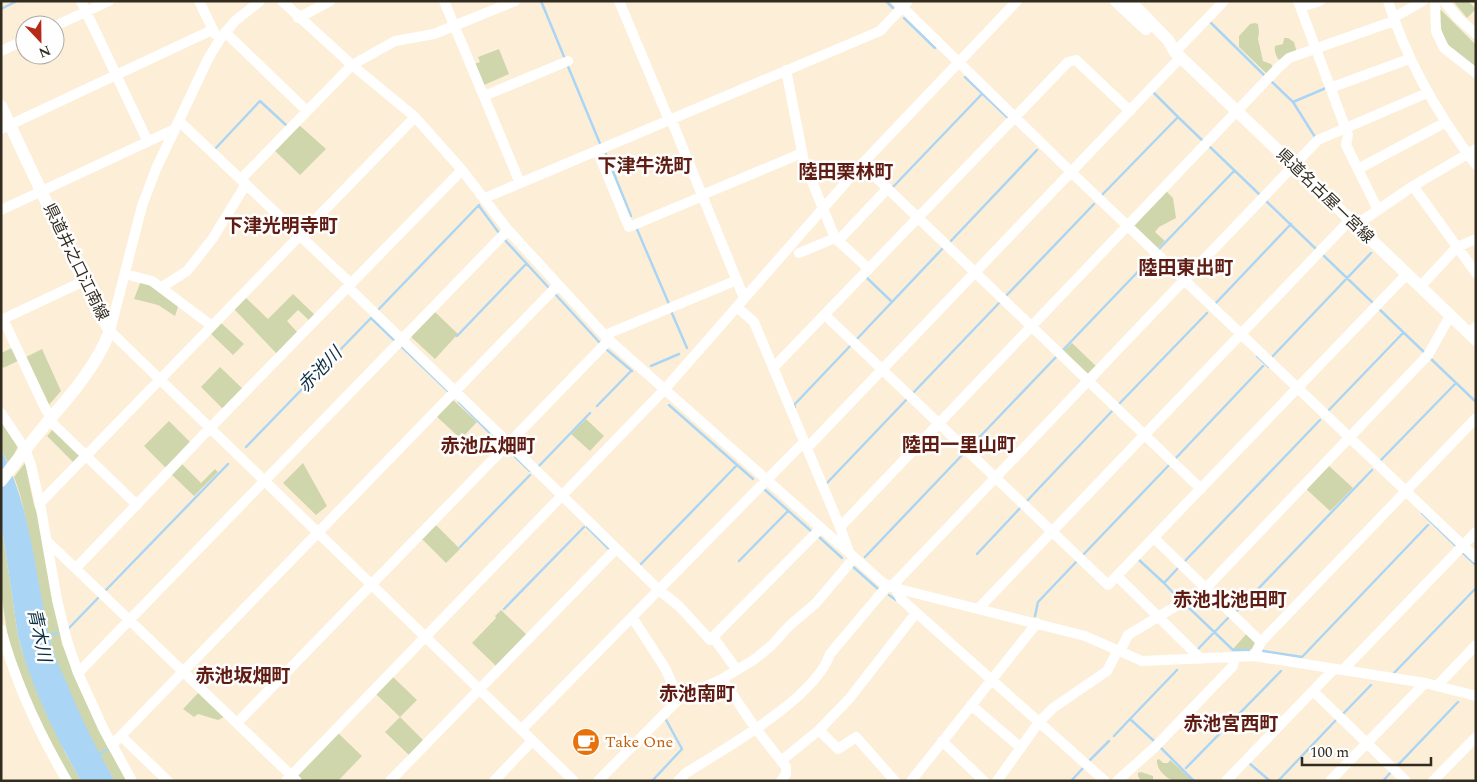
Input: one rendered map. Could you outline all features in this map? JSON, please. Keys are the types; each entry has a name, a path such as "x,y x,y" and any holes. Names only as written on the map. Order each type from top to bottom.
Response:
{"main road":[{"name":"県道名古屋一宮線","path":"1116,1 1164,45 1178,54"},
{"name":"県道名古屋一宮線","path":"1130,1 1168,40 1178,54 1450,316 1473,333"},
{"name":"県道井之口江南線","path":"1,106 6,127 42,192 97,309 110,331 104,345 79,385 1,481"}],"street":[{"path":"81,1 148,142"},
{"path":"65,21 109,1"},
{"path":"199,1 212,30 222,35 307,111"},
{"path":"260,1 235,21 222,35 208,59 156,169 142,206 110,331 574,781"},
{"path":"282,1 298,18 415,117 462,170 508,230 607,338 882,582 891,586 1085,636 1142,661 1254,656 1425,683 1476,696"},
{"path":"298,18 330,1"},
{"path":"444,1 520,183"},
{"path":"162,287 187,271 213,238 243,182 307,111 352,65 395,41 434,34 515,1"},
{"path":"619,1 744,298"},
{"path":"48,542 237,723 292,779 425,637 664,390 862,164 1017,1"},
{"path":"521,730 766,480 805,445 882,369 1130,110 1224,1"},
{"path":"1320,1 1300,4 1348,135 1346,145 1378,210"},
{"path":"1388,1 1409,59 1427,93 1446,122 1471,151 1476,165"},
{"path":"840,527 1237,111 1290,58 1394,20 1423,1"},
{"path":"1435,1 1436,31 1444,48 1476,73"},
{"path":"1444,1 1458,18 1476,34"},
{"path":"485,198 880,31 902,3 1071,172 1476,558"},
{"path":"6,127 212,30"},
{"path":"1,51 15,45"},
{"path":"1330,88 1409,59"},
{"path":"774,368 918,219 1014,116 1068,62 1076,60 1130,110"},
{"path":"484,96 568,61"},
{"path":"786,70 804,162 823,208 837,239 869,269"},
{"path":"678,781 686,773 756,729 784,708 807,686 827,662 830,654 891,586 1318,140 1427,93"},
{"path":"40,503 415,117"},
{"path":"1358,169 1446,122"},
{"path":"1,210 148,142 177,125"},
{"path":"177,125 243,182 300,236 508,444 659,590 679,606 710,640 821,528"},
{"path":"597,150 630,226 802,153"},
{"path":"979,608 1241,334 1353,222 1378,210 1413,186 1471,151"},
{"path":"862,164 1201,489"},
{"path":"76,568 462,170"},
{"path":"1413,186 1476,272"},
{"path":"799,253 837,239 887,189"},
{"path":"78,673 508,230"},
{"path":"1420,287 1456,247 1476,239"},
{"path":"125,274 152,281 212,326"},
{"path":"825,315 1108,586 1407,274"},
{"path":"237,723 372,586 607,338 737,280"},
{"path":"84,281 2,320 51,418 85,456 137,505"},
{"path":"112,745 558,285"},
{"path":"736,307 754,322 852,556"},
{"path":"997,781 1039,722 1053,708 1107,671 1128,636 1206,588 1428,355 1450,316"},
{"path":"1,413 31,465 65,633 78,673 112,745 132,781"},
{"path":"1254,656 1261,642 1476,418"},
{"path":"1241,781 1229,777 1313,691 1339,669 1476,532"},
{"path":"1154,538 1261,642"},
{"path":"390,781 616,549"},
{"path":"598,781 679,699 722,679 755,659 772,645 789,626 816,603 852,556"},
{"path":"1117,576 1202,659"},
{"path":"891,586 901,599 1105,781"},
{"path":"781,761 819,730 849,699 916,612"},
{"path":"632,617 665,668 679,699"},
{"path":"911,781 1036,622"},
{"path":"1,628 6,650 24,695 49,750 67,781"},
{"path":"713,637 737,670"},
{"path":"1437,686 1476,645"},
{"path":"1116,781 1154,748 1233,666 1235,657"},
{"path":"722,679 756,729 786,768 786,774 781,781"},
{"path":"1330,781 1425,683"},
{"path":"1313,691 1406,781"},
{"path":"971,705 1021,748"},
{"path":"819,730 838,750 856,737 895,781"},
{"path":"121,736 168,781"},
{"path":"1433,781 1476,736"},
{"path":"494,781 532,741"},
{"path":"942,741 984,781"}],"green space":[{"path":"1453,1 1468,1 1476,9 1467,18"},
{"path":"1441,10 1476,45 1476,69 1453,50 1445,39 1438,11"},
{"path":"1250,24 1258,24 1258,39 1263,61 1271,64 1273,67 1268,74 1239,47 1239,36"},
{"path":"1284,38 1294,42 1297,53 1279,60 1275,46 1283,44"},
{"path":"499,49 509,74 482,86 474,64 480,62 478,57"},
{"path":"298,124 326,149 300,175 274,150"},
{"path":"1165,190 1173,198 1176,218 1159,227 1155,232 1165,241 1156,250 1133,229 1134,223"},
{"path":"141,281 152,283 179,304 175,316 158,305 134,299"},
{"path":"293,294 316,316 311,322 298,310 287,321 299,334 278,355 233,308 245,297 268,319"},
{"path":"434,311 458,334 435,359 410,336"},
{"path":"220,322 244,344 233,355 210,333"},
{"path":"1072,343 1097,367 1090,374 1085,374 1062,352"},
{"path":"14,347 20,360 3,368 1,353"},
{"path":"42,349 61,391 49,405 24,358"},
{"path":"220,367 244,390 224,410 201,387"},
{"path":"452,399 477,422 461,439 436,416"},
{"path":"586,419 604,436 590,451 571,434"},
{"path":"1,421 18,446 9,465 1,450"},
{"path":"169,421 192,444 168,470 144,446"},
{"path":"54,428 80,454 75,464 47,436"},
{"path":"25,463 39,519 62,644 106,744 128,781 115,781 105,765 77,711 54,654 43,610 19,490 14,477"},
{"path":"181,463 201,483 215,469 218,472 194,496 171,474"},
{"path":"303,463 327,506 316,515 283,483"},
{"path":"1328,465 1353,488 1330,511 1305,488"},
{"path":"1,521 18,636 22,651 65,753 81,781 69,781 43,732 8,639 1,591"},
{"path":"435,524 460,549 446,563 421,538"},
{"path":"501,610 527,635 496,666 472,643 496,618 495,616"},
{"path":"1248,632 1256,642 1253,649 1233,649"},
{"path":"393,677 417,700 400,717 376,694"},
{"path":"199,692 226,716 218,720 198,714 194,717 183,709"},
{"path":"400,717 424,741 410,756 385,732"},
{"path":"338,733 362,756 338,781 300,781 298,774"},
{"path":"1159,759 1163,763 1168,763 1170,760 1193,781 1177,781 1168,778 1158,767 1157,760"},
{"path":"1141,772 1153,776 1153,781 1141,781 1138,773"}],"water":[{"name":"青木川","path":"1,450 11,472 26,517 44,612 54,653 83,720 115,781 81,781 53,729 23,655 18,636 1,521"}],"waterway":[{"path":"1,9 17,1"},
{"path":"541,1 565,59"},
{"path":"886,1 893,8"},
{"path":"904,18 935,48"},
{"path":"1210,22 1265,76"},
{"path":"567,64 601,146"},
{"path":"965,77 1007,117"},
{"path":"1271,81 1293,102 1315,137"},
{"path":"1293,102 1326,88"},
{"path":"1153,92 1178,117"},
{"path":"892,188 981,95"},
{"path":"215,149 260,101 287,126"},
{"path":"1101,196 1178,117 1203,141"},
{"path":"1209,146 1260,195"},
{"path":"949,243 1037,150"},
{"path":"606,154 631,216"},
{"path":"1158,250 1234,171"},
{"path":"1265,200 1316,249"},
{"path":"1005,297 1094,204"},
{"path":"378,310 479,205"},
{"path":"479,206 499,233"},
{"path":"1215,304 1291,224"},
{"path":"636,227 669,304"},
{"path":"504,239 549,288"},
{"path":"856,340 944,247"},
{"path":"1271,358 1371,253"},
{"path":"1322,254 1373,303"},
{"path":"1062,351 1151,258"},
{"path":"457,336 526,264"},
{"path":"866,277 892,302"},
{"path":"555,294 600,343"},
{"path":"913,393 1000,302"},
{"path":"1378,308 1425,353"},
{"path":"671,311 687,348"},
{"path":"1119,405 1207,313"},
{"name":"赤池川","path":"246,447 371,318 395,341"},
{"path":"1327,412 1403,333"},
{"path":"795,407 794,405 852,344"},
{"name":"赤池川","path":"401,346 448,391"},
{"path":"606,349 632,371"},
{"path":"651,366 679,354"},
{"path":"970,447 1057,356"},
{"path":"1257,356 1269,367"},
{"path":"1430,358 1476,402"},
{"path":"1175,459 1263,366"},
{"path":"597,406 631,371"},
{"path":"1379,462 1456,383"},
{"path":"826,484 908,398"},
{"path":"459,402 502,445"},
{"path":"669,405 753,479"},
{"path":"1025,503 1113,410"},
{"path":"538,467 590,413"},
{"path":"1184,562 1320,420"},
{"path":"508,450 530,471"},
{"path":"865,557 965,452"},
{"name":"赤池川","path":"105,591 228,464"},
{"path":"1083,555 1170,464"},
{"path":"640,565 737,465"},
{"path":"1236,612 1372,470"},
{"path":"460,547 530,475"},
{"path":"764,489 811,531"},
{"path":"977,554 1021,507"},
{"path":"739,561 788,511"},
{"path":"1422,513 1455,545"},
{"path":"1263,651 1302,657 1428,525"},
{"path":"504,609 584,527"},
{"path":"587,527 609,549"},
{"path":"818,536 842,558"},
{"path":"1463,553 1476,565"},
{"path":"1035,616 1038,602 1077,561 1076,559"},
{"path":"1138,559 1164,583"},
{"path":"851,565 878,589"},
{"path":"1179,567 1164,583 1179,599"},
{"path":"1394,673 1476,588"},
{"path":"889,595 896,600"},
{"name":"赤池川","path":"68,629 100,596"},
{"path":"1186,605 1233,650 1249,650"},
{"path":"1198,649 1230,616"},
{"name":"赤池川","path":"47,636 57,633"},
{"path":"1154,741 1130,719 1177,670"},
{"path":"1186,768 1281,671"},
{"path":"1342,715 1371,685"},
{"path":"1397,766 1458,702"},
{"path":"652,781 682,749 665,718"},
{"path":"1114,736 1130,719"},
{"path":"1278,781 1337,719"},
{"path":"1089,761 1109,741"},
{"path":"1160,747 1194,781"},
{"path":"97,755 107,750"},
{"path":"1249,763 1270,781"},
{"path":"1071,781 1084,767"},
{"path":"1383,781 1391,772"}],"place":[{"name":"Take One","path":"586,742"}],"district":[{"name":"下津牛洗町","path":"645,166"},
{"name":"陸田栗林町","path":"846,172"},
{"name":"下津光明寺町","path":"281,226"},
{"name":"陸田東出町","path":"1186,268"},
{"name":"陸田一里山町","path":"959,445"},
{"name":"赤池広畑町","path":"488,446"},
{"name":"赤池北池田町","path":"1230,600"},
{"name":"赤池坂畑町","path":"243,676"},
{"name":"赤池南町","path":"697,694"},
{"name":"赤池宮西町","path":"1231,724"}]}
